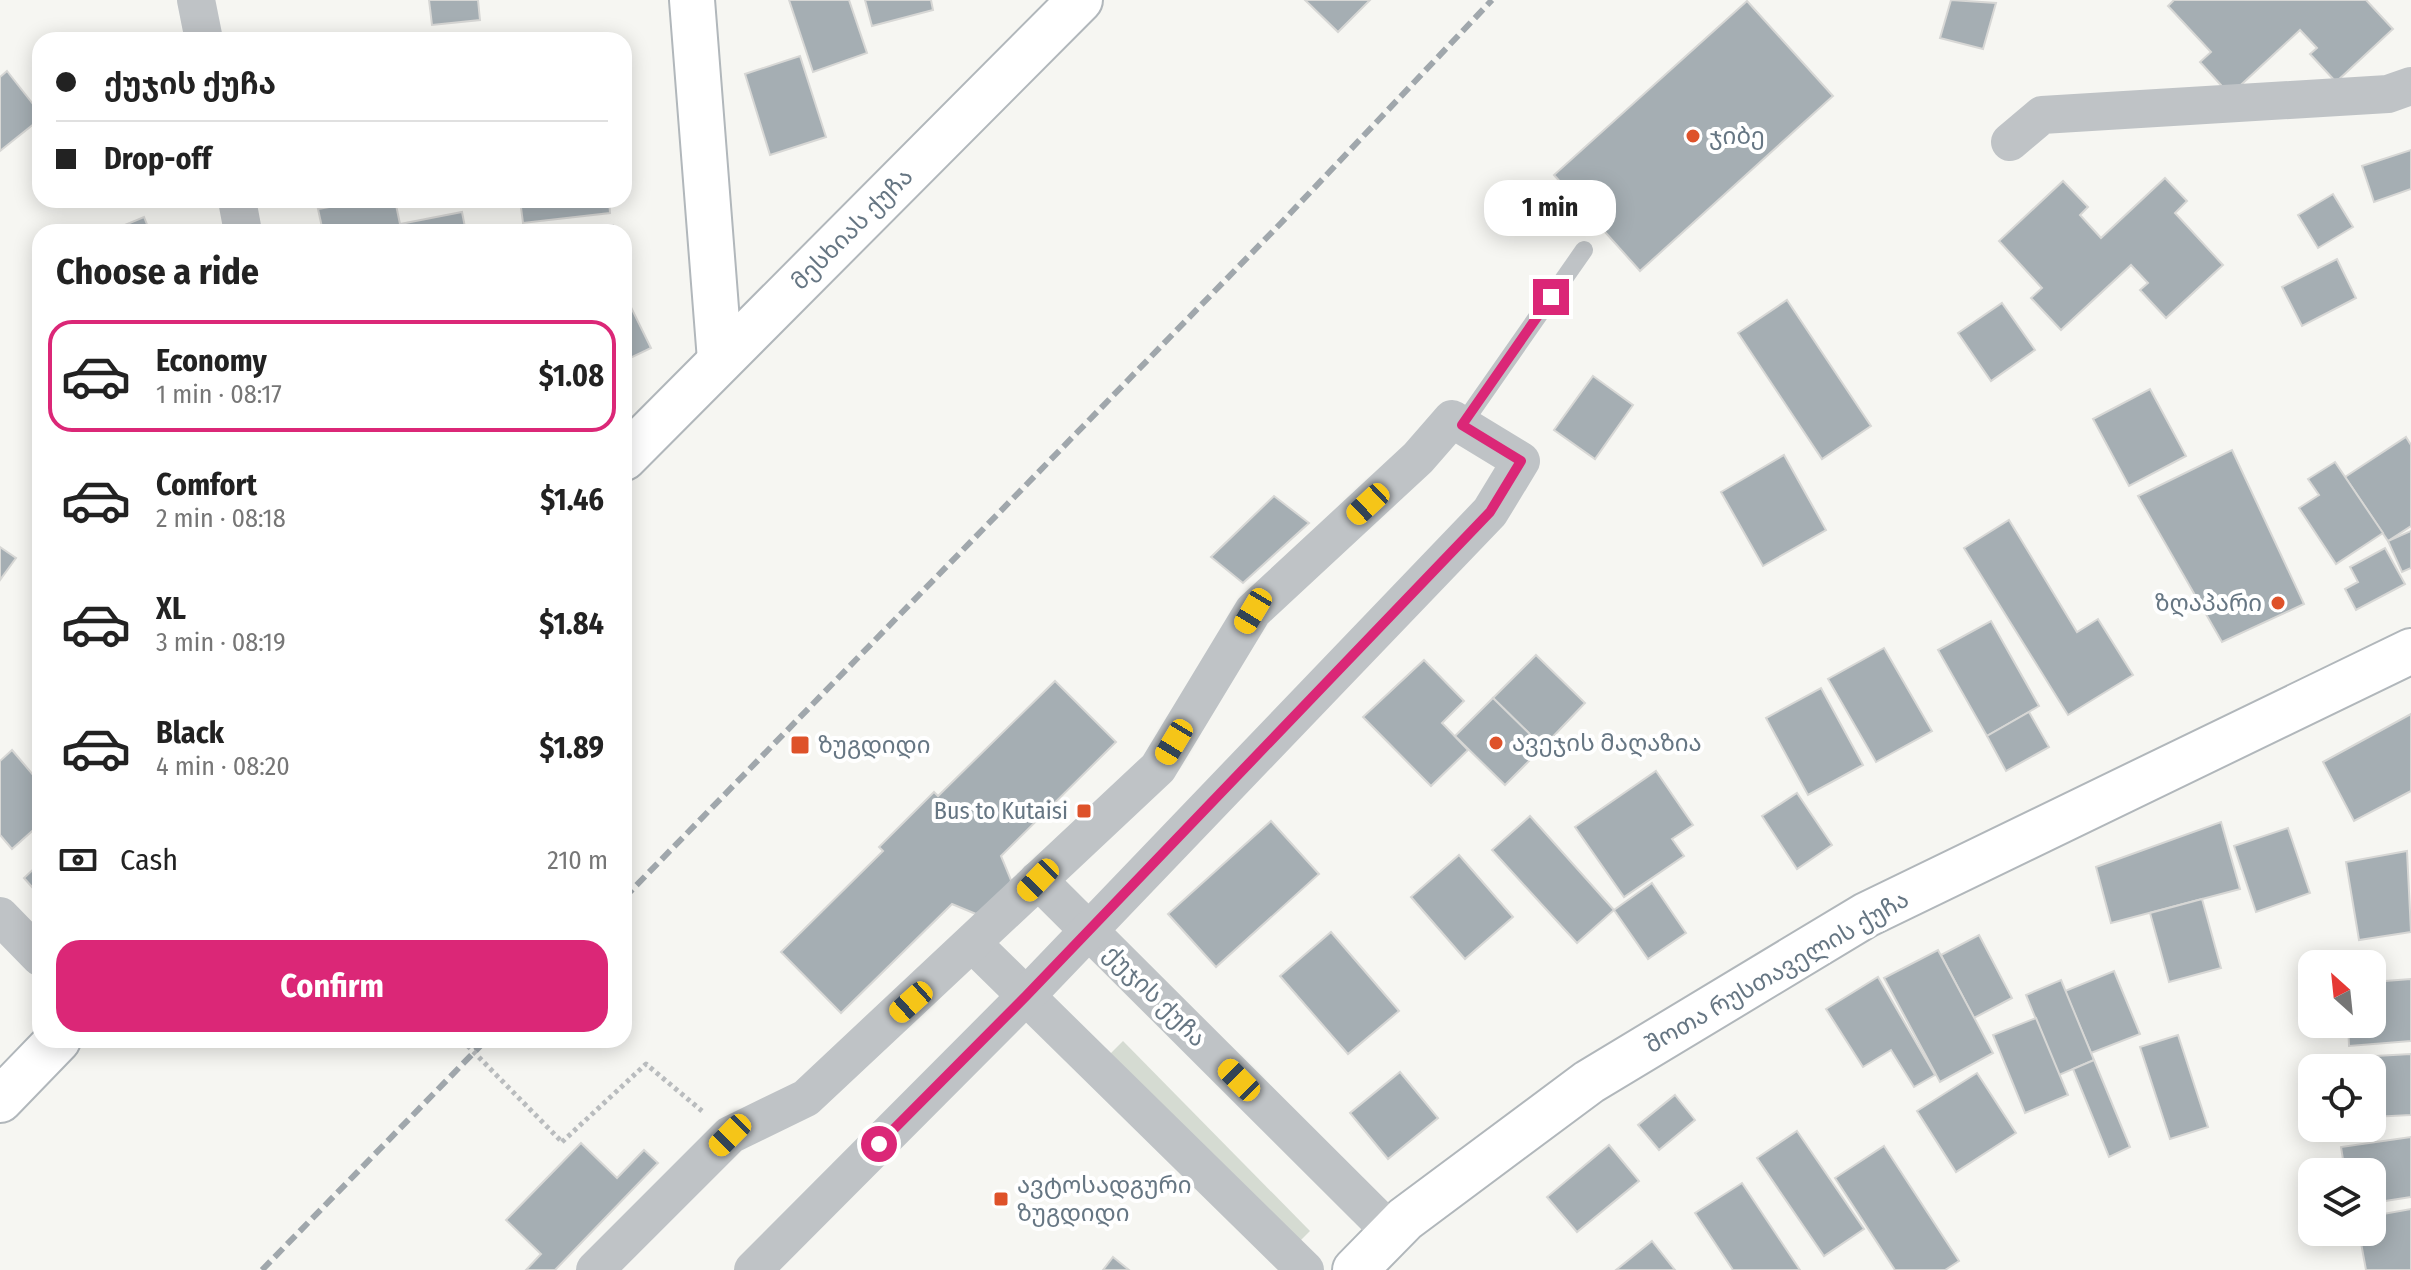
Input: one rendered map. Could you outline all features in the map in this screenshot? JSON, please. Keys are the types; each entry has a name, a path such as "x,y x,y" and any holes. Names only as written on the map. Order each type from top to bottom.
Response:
{"main road":[{"path":"692,0 720,360"},
{"name":"მესხიას ქუჩა","path":"632,450 1080,0"},
{"name":"შოთა რუსთაველის ქუჩა","path":"1355,1270 1391,1232 1589,1082 1866,915 2411,651"},
{"path":"0,1100 50,1048"}],"street":[{"path":"196,0 202,32"},
{"path":"2010,142 2042,115 2388,94 2411,86"},
{"path":"595,1270 730,1135 806,1098 974,945 1038,880 1158,768 1253,611 1418,458 1452,419 1462,425"},
{"name":"ქუჯის ქუჩა","path":"753,1270 1026,996 1490,512 1521,461 1462,425"},
{"name":"ქუჯის ქუჩა","path":"1038,880 1391,1232"},
{"path":"0,916 32,949"},
{"path":"974,945 1305,1270"}],"lane":[{"path":"1462,425 1584,250"}],"path":[{"path":"470,1048 562,1142 646,1064 730,1135"}],"shaded area":[{"path":"1123,1041 1310,1231 1290,1251 1103,1061"}],"building":[{"path":"429,0 478,0 480,20 432,25"},
{"path":"789,0 849,0 867,53 813,72"},
{"path":"865,0 931,0 933,10 872,26"},
{"path":"1305,0 1370,0 1338,32"},
{"path":"1951,0 1996,3 1983,49 1940,38"},
{"path":"2174,0 2366,0 2393,29 2336,82 2310,54 2317,48 2300,30 2230,95 2200,62 2211,52 2168,6"},
{"name":"ჯიბე","path":"1747,1 1833,96 1640,271 1554,175"},
{"path":"800,56 826,137 770,155 745,74"},
{"path":"7,71 32,103 32,125 0,151 0,77"},
{"path":"2411,150 2411,189 2374,202 2362,166"},
{"path":"2165,178 2187,201 2175,213 2223,265 2166,318 2140,290 2148,283 2131,265 2061,330 2031,298 2042,288 1999,241 2063,181 2088,207 2080,215 2101,238"},
{"path":"2333,194 2353,227 2318,248 2298,215"},
{"path":"397,208 400,224 321,224 318,209"},
{"path":"521,208 610,208 610,213 523,223"},
{"path":"462,212 464,224 400,224"},
{"path":"144,217 147,224 127,224"},
{"path":"2337,259 2356,298 2302,326 2282,287"},
{"path":"1787,300 1871,426 1822,459 1738,333"},
{"path":"2002,303 2035,350 1991,381 1958,333"},
{"path":"632,309 651,348 632,357"},
{"path":"1593,376 1633,405 1595,459 1554,430"},
{"path":"2150,389 2186,456 2129,486 2093,419"},
{"path":"2406,437 2411,445 2411,526 2388,541 2345,477"},
{"path":"2232,450 2304,604 2222,642 2138,496"},
{"path":"1784,455 1826,530 1763,566 1721,492"},
{"path":"2335,462 2383,533 2336,564 2299,508 2319,495 2308,479"},
{"path":"1274,496 1309,523 1243,583 1211,557"},
{"path":"2009,520 2077,632 2098,619 2133,675 2068,715 1964,548"},
{"path":"2411,531 2411,568 2402,572 2388,541"},
{"path":"0,547 16,558 0,580"},
{"path":"2385,548 2405,584 2356,610 2345,589 2358,582 2350,567"},
{"path":"1991,621 2039,706 1987,736 1938,650"},
{"path":"1884,648 1932,731 1876,762 1828,679"},
{"path":"1536,655 1585,703 1543,747 1493,698"},
{"path":"1424,660 1464,701 1442,723 1468,750 1431,786 1363,717"},
{"name":"ზუგდიდი","path":"1055,681 1116,742 1001,856 1011,880 1008,893 976,914 952,904 841,1013 781,952 883,851 879,847 934,792 938,796"},
{"path":"1821,688 1863,765 1808,795 1766,718"},
{"path":"1493,698 1543,747 1505,785 1455,736"},
{"path":"2029,712 2049,747 2006,771 1987,736"},
{"path":"2411,714 2411,791 2354,821 2323,762"},
{"path":"12,750 32,774 32,831 12,849 0,835 0,761"},
{"path":"1656,771 1693,825 1672,839 1684,856 1624,897 1575,827"},
{"path":"1797,793 1832,845 1797,869 1762,816"},
{"path":"1530,816 1614,910 1577,943 1492,850"},
{"path":"1271,821 1319,874 1216,967 1168,914"},
{"path":"2221,822 2240,889 2111,923 2096,867"},
{"path":"2288,828 2310,893 2256,912 2234,846"},
{"path":"2407,851 2411,932 2359,940 2346,862"},
{"path":"1459,855 1513,917 1465,959 1411,897"},
{"path":"32,870 32,887 24,878"},
{"path":"1652,883 1686,933 1648,959 1614,910"},
{"path":"2202,899 2221,968 2169,982 2150,913"},
{"path":"1331,932 1399,1011 1348,1054 1280,976"},
{"path":"1979,935 2012,998 1974,1018 1941,955"},
{"path":"1938,950 1993,1053 1940,1082 1884,978"},
{"path":"2114,971 2140,1034 2091,1053 2065,991"},
{"path":"1878,977 1935,1075 1914,1087 1891,1050 1863,1067 1826,1009"},
{"path":"2411,979 2411,1041 2349,1046 2349,1038 2386,1038 2386,981"},
{"path":"2061,980 2094,1060 2059,1075 2026,995"},
{"path":"2036,1018 2068,1095 2025,1113 1993,1035"},
{"path":"2178,1035 2208,1127 2170,1139 2140,1047"},
{"path":"2411,1054 2411,1115 2386,1116 2386,1055"},
{"path":"2094,1060 2130,1147 2109,1157 2073,1069"},
{"path":"1400,1072 1438,1118 1388,1159 1350,1113"},
{"path":"1977,1073 2016,1133 1956,1172 1917,1111"},
{"path":"1675,1095 1695,1120 1659,1150 1638,1125"},
{"path":"1797,1131 1864,1229 1824,1256 1757,1158"},
{"path":"2411,1137 2411,1197 2386,1201 2386,1158 2343,1158 2341,1147"},
{"path":"581,1143 617,1178 644,1150 658,1163 555,1270 526,1270 541,1254 506,1220"},
{"path":"1609,1145 1639,1181 1577,1232 1547,1197"},
{"path":"1884,1146 1959,1261 1945,1270 1895,1270 1835,1178"},
{"path":"1742,1183 1800,1270 1733,1270 1695,1213"},
{"path":"2411,1209 2411,1270 2366,1270 2362,1246 2386,1246 2386,1213"},
{"path":"1652,1241 1675,1270 1616,1270"},
{"path":"1113,1257 1129,1270 1103,1270"}],"railway":[{"path":"632,890 1281,223 1492,0"},
{"path":"262,1270 478,1048"}],"place":[{"name":"ჯიბე","path":"1693,136"},
{"name":"ზღაპარი","path":"2278,603"},
{"name":"ავეჯის მაღაზია","path":"1496,743"},
{"name":"ზუგდიდი","path":"800,745"},
{"name":"Bus to Kutaisi","path":"1084,811"},
{"name":"ავტოსადგური ზუგდიდი","path":"1001,1199"}],"route":[{"path":"879,1144 1026,996 1490,512 1521,461 1462,425 1551,297"}]}
